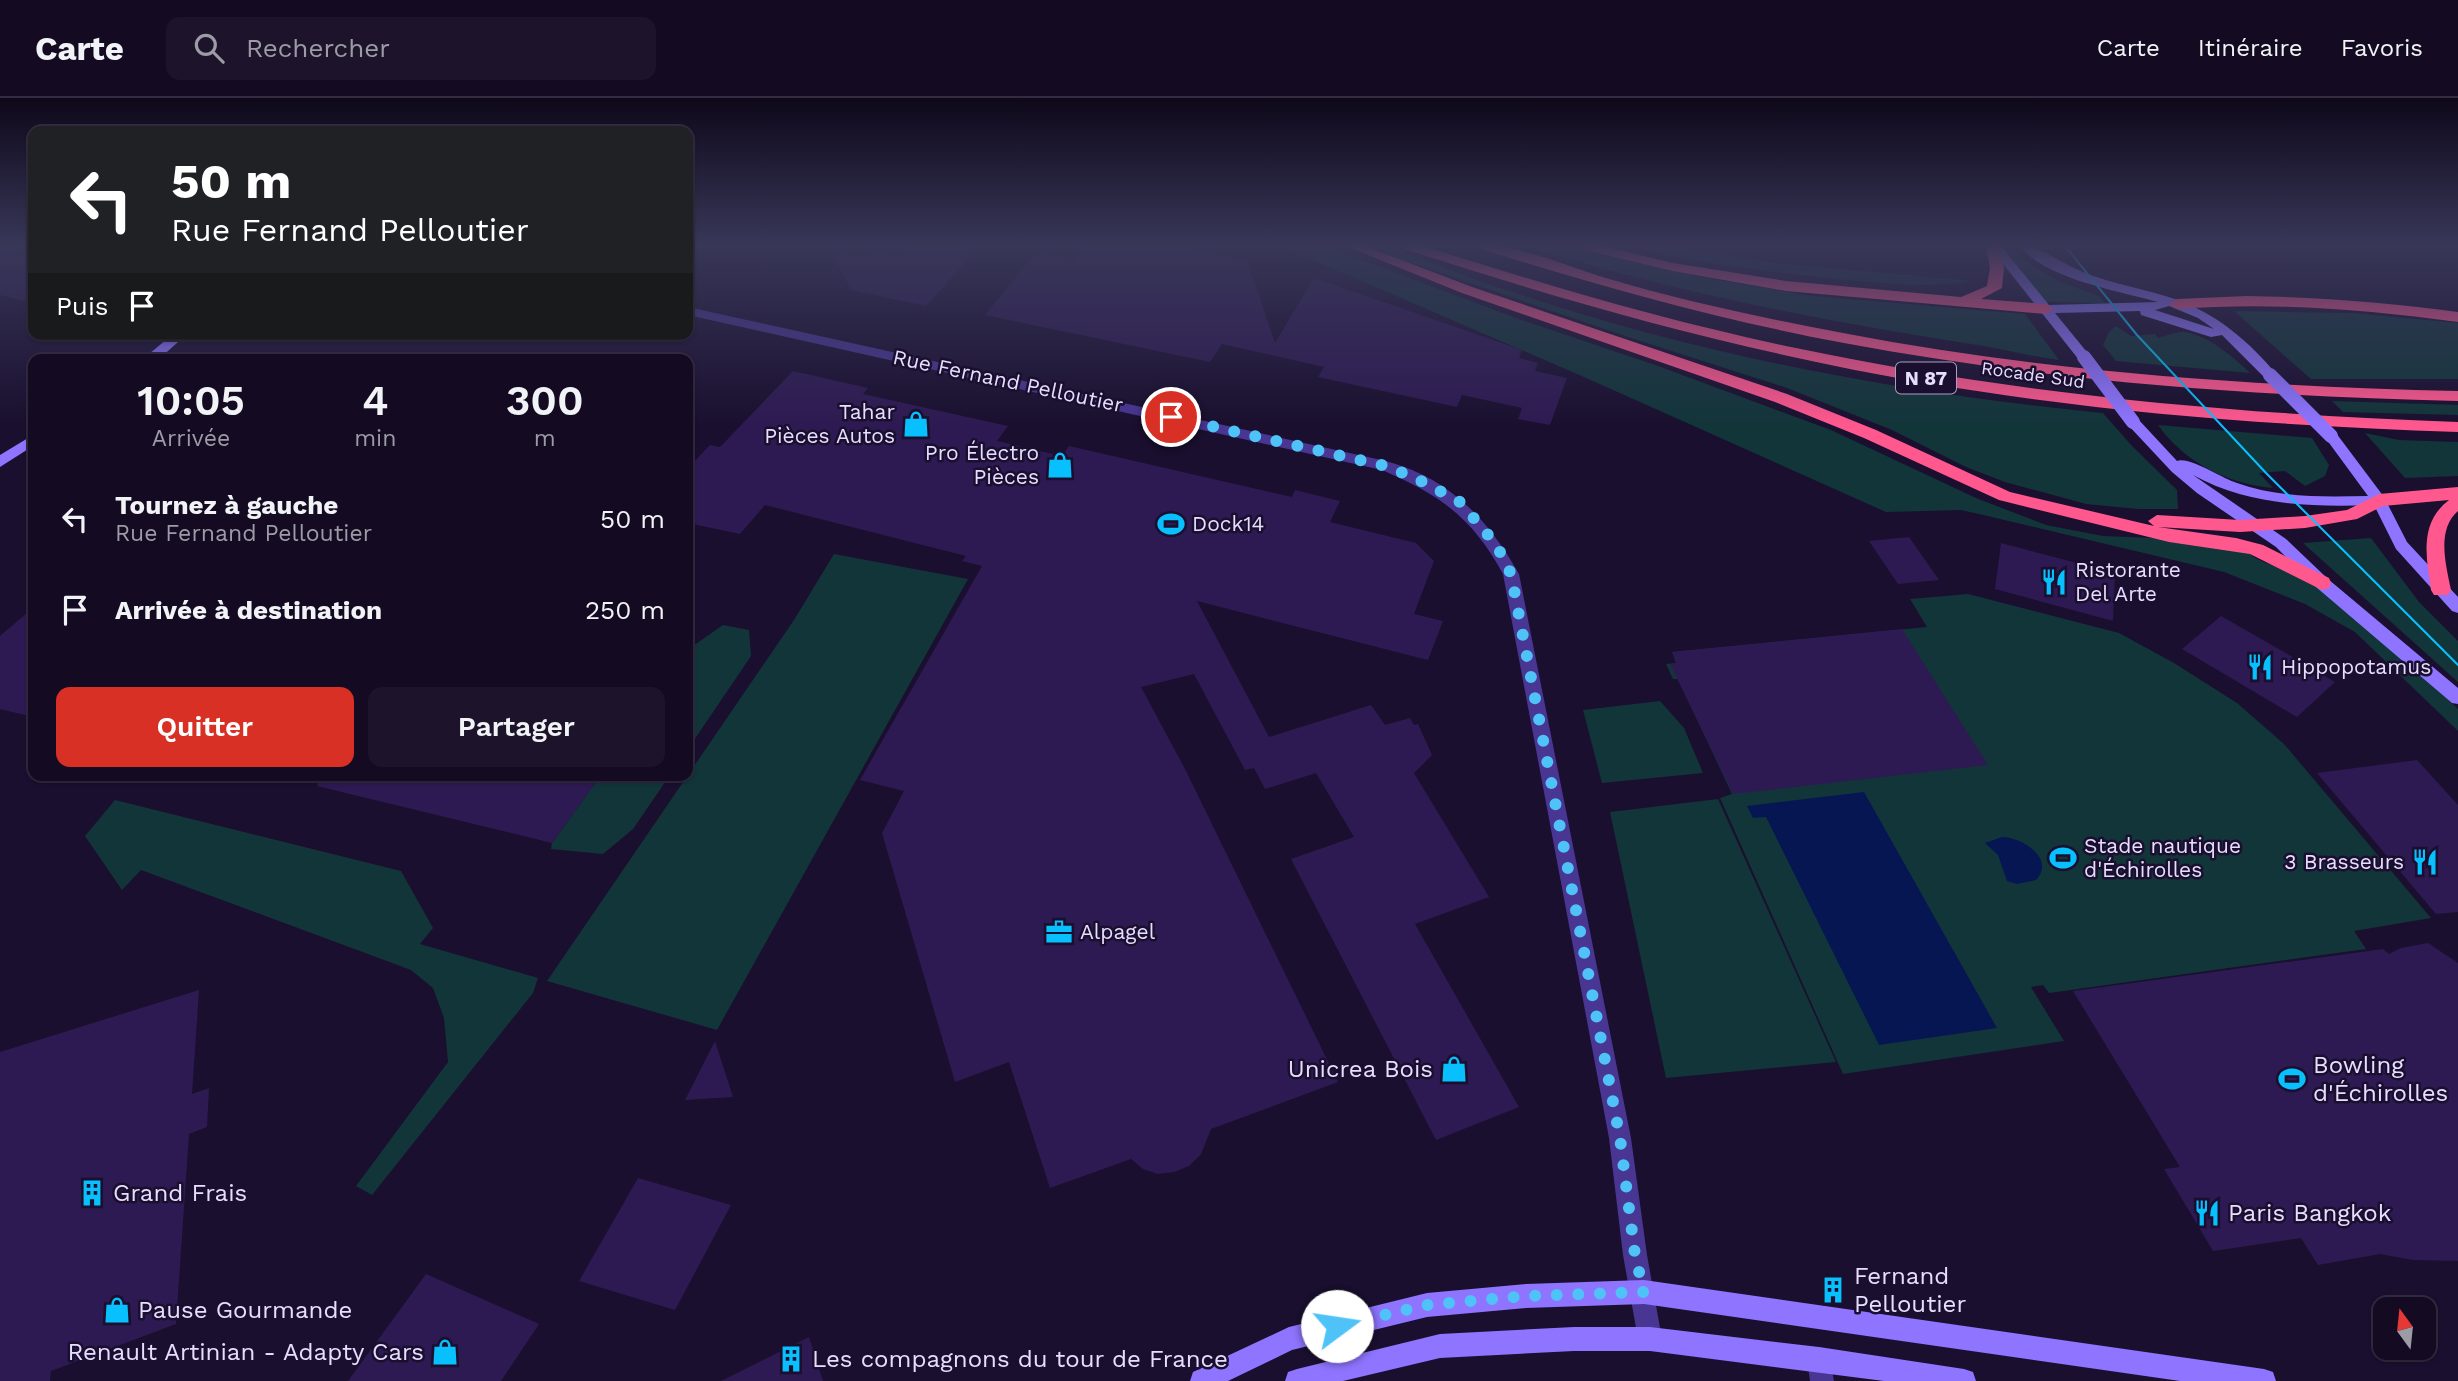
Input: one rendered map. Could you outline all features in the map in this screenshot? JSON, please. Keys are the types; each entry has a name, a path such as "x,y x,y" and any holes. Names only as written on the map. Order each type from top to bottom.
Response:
{"highway":[{"path":"1514,306 1782,398 1870,434 2005,496 2169,536 2256,549 2322,583"},
{"name":"Rocade Sud","path":"1600,306 1779,350 1933,380 2091,402 2180,411 2458,427"},
{"name":"Rocade Sud","path":"1700,306 1871,341 2020,366 2258,389 2458,396"},
{"path":"2012,306 2046,309"},
{"path":"2362,306 2458,317"},
{"path":"2088,518 2253,524 2351,515 2379,500 2458,493"},
{"path":"2441,590 2434,546 2436,529 2439,521 2458,502"}],"main road":[{"path":"2043,306 2133,422 2177,469 2202,490 2281,543 2322,583 2458,698"},
{"path":"2046,309 2127,309 2158,306"},
{"path":"2181,306 2214,322 2331,436 2379,500 2401,545 2458,607"},
{"path":"2127,309 2177,320 2238,344"},
{"path":"156,354 174,340"},
{"path":"0,462 28,442"},
{"path":"2155,445 2203,475 2243,491 2311,503 2379,500"},
{"path":"1202,1381 1289,1339 1427,1305 1526,1296 1644,1292 2264,1381"},
{"path":"1297,1381 1440,1346 1650,1339 1820,1370 1964,1381"}],"street":[{"name":"Rue Fernand Pelloutier","path":"693,312 1386,466 1459,501 1496,544 1511,574 1620,1138 1635,1255 1644,1292 1650,1339"}],"green space":[{"path":"1419,306 1484,306 1658,366 1831,430 1976,498 2046,525 2103,536 2182,539 2245,548 2253,557 2266,563 2301,572 2415,668 2458,709 2458,731 2355,632 2305,604 2224,572 1961,510 1886,512"},
{"path":"1537,306 1556,306 1650,333 1830,374 1920,390 2103,413 2177,490 2178,509 2138,509 2086,504 2005,482 1966,467 1892,430 1787,388"},
{"path":"1759,306 1929,306 2025,314 2059,360 1977,345"},
{"path":"2234,311 2351,313 2458,323 2458,379 2311,379"},
{"path":"2116,326 2131,336 2155,334 2158,338 2182,332 2195,334 2220,348 2250,373 2116,361 2103,345 2109,332"},
{"path":"2332,401 2458,405 2458,415 2343,412"},
{"path":"2158,425 2312,438 2329,465 2325,476 2305,486 2285,471 2259,473 2273,488 2256,486 2224,476 2194,461"},
{"path":"2365,433 2399,440 2458,442 2458,476 2405,478"},
{"path":"2371,538 2419,602 2458,641 2458,682 2303,543"},
{"path":"834,554 968,579 717,1030 547,981 684,781 693,781 693,768 794,620"},
{"name":"Stade nautique d'Échirolles","path":"1968,594 2119,633 2174,663 2237,703 2284,744 2431,918 2354,931 2366,949 2049,993 2043,985 2031,987 2064,1041 1843,1074 1720,798 1732,794 1678,679 1673,679 1666,664 1676,663 1672,652 1927,627 1910,599"},
{"path":"723,625 749,630 751,656 693,742 693,646"},
{"path":"1660,701 1684,728 1703,773 1602,783 1583,710"},
{"path":"597,781 666,781 633,829 603,854 551,849 552,843"},
{"path":"1718,799 1836,1062 1666,1078 1610,812"},
{"path":"115,800 401,871 433,928 420,944 538,978 533,993 372,1195 356,1186 448,1062 444,1018 433,988 411,970 141,870 122,890 85,836"}],"shaded area":[{"path":"1864,792 1997,1028 1879,1045 1766,817 1753,818 1747,806"},
{"path":"2002,837 2027,845 2039,857 2041,872 2036,880 2017,884 2007,881 1998,855 1985,843"}],"building":[{"path":"992,306 1262,306 1275,343 1297,306 1395,306 1522,350 1519,358 1538,363 1535,371 1567,378 1550,425 1518,419 1522,408 1462,395 1457,407 1318,377 1324,367 1222,344 1210,362 985,315"},
{"path":"793,371 868,388 863,394 1008,426 997,441 1062,456 1069,446 1292,497 1295,490 1340,501 1330,522 1416,543 1434,561 1414,614 1443,621 1428,660 1197,601 1269,737 1371,705 1385,725 1410,718 1414,725 1418,724 1432,755 1414,773 1489,897 1415,924 1519,1107 1436,1140 1291,859 1354,837 1316,773 1265,789 1254,768 1245,770 1194,674 1141,687 1186,771 1338,1082 1211,1129 1201,1154 1189,1166 1174,1172 1158,1174 1143,1169 1131,1159 1050,1188 1009,1062 955,1082 882,833 904,791 860,780 982,566 962,561 966,556 765,505 740,534 693,524 693,463 710,445 720,447"},
{"path":"1909,537 1939,580 1898,584 1869,541"},
{"name":"Ristorante Del Arte","path":"2001,543 2115,573 2113,621 1995,589"},
{"path":"28,612 28,716 0,709 0,636"},
{"name":"Hippopotamus","path":"2221,616 2335,682 2297,717 2182,649"},
{"path":"1902,629 1988,765 1733,794 1670,664 1677,663 1672,652"},
{"name":"3 Brasseurs","path":"2417,760 2458,805 2458,912 2436,914 2317,773"},
{"path":"318,781 597,781 552,843 317,786"},
{"name":"Bowling d'Échirolles","path":"2428,943 2458,963 2458,1261 2413,1260 2380,1254 2318,1265 2301,1238 2213,1251 2164,1169 2180,1167 2073,991 2383,949 2389,954 2401,948"},
{"name":"Grand Frais","path":"199,990 192,1094 209,1088 207,1127 189,1134 176,1324 51,1371 50,1381 0,1381 0,1052"},
{"path":"715,1041 733,1097 685,1100"},
{"path":"638,1178 731,1205 675,1310 579,1281"},
{"name":"Renault Artinian - Adapty Cars","path":"426,1274 539,1324 501,1381 348,1381"},
{"name":"Les compagnons du tour de France","path":"809,1337 823,1381 721,1381"}],"tram line":[{"path":"2113,306 2137,335 2266,473 2458,665"}],"place":[{"name":"Tahar Pièces Autos","path":"916,424"},
{"name":"Pro Électro Pièces","path":"1060,465"},
{"name":"Dock14","path":"1171,524"},
{"name":"Ristorante Del Arte","path":"2054,582"},
{"name":"Hippopotamus","path":"2260,667"},
{"name":"Stade nautique d'Échirolles","path":"2063,858"},
{"name":"3 Brasseurs","path":"2425,862"},
{"name":"Alpagel","path":"1059,932"},
{"name":"Unicrea Bois","path":"1454,1069"},
{"name":"Bowling d'Échirolles","path":"2292,1079"},
{"name":"Grand Frais","path":"92,1193"},
{"name":"Paris Bangkok","path":"2207,1213"},
{"name":"Fernand Pelloutier","path":"1833,1290"},
{"name":"Pause Gourmande","path":"117,1310"},
{"name":"Renault Artinian - Adapty Cars","path":"445,1352"},
{"name":"Les compagnons du tour de France","path":"791,1359"}],"route":[{"path":"1171,417 1386,466 1459,501 1496,544 1511,574 1620,1138 1635,1255 1644,1292 1526,1296 1427,1305 1337,1326"}]}
